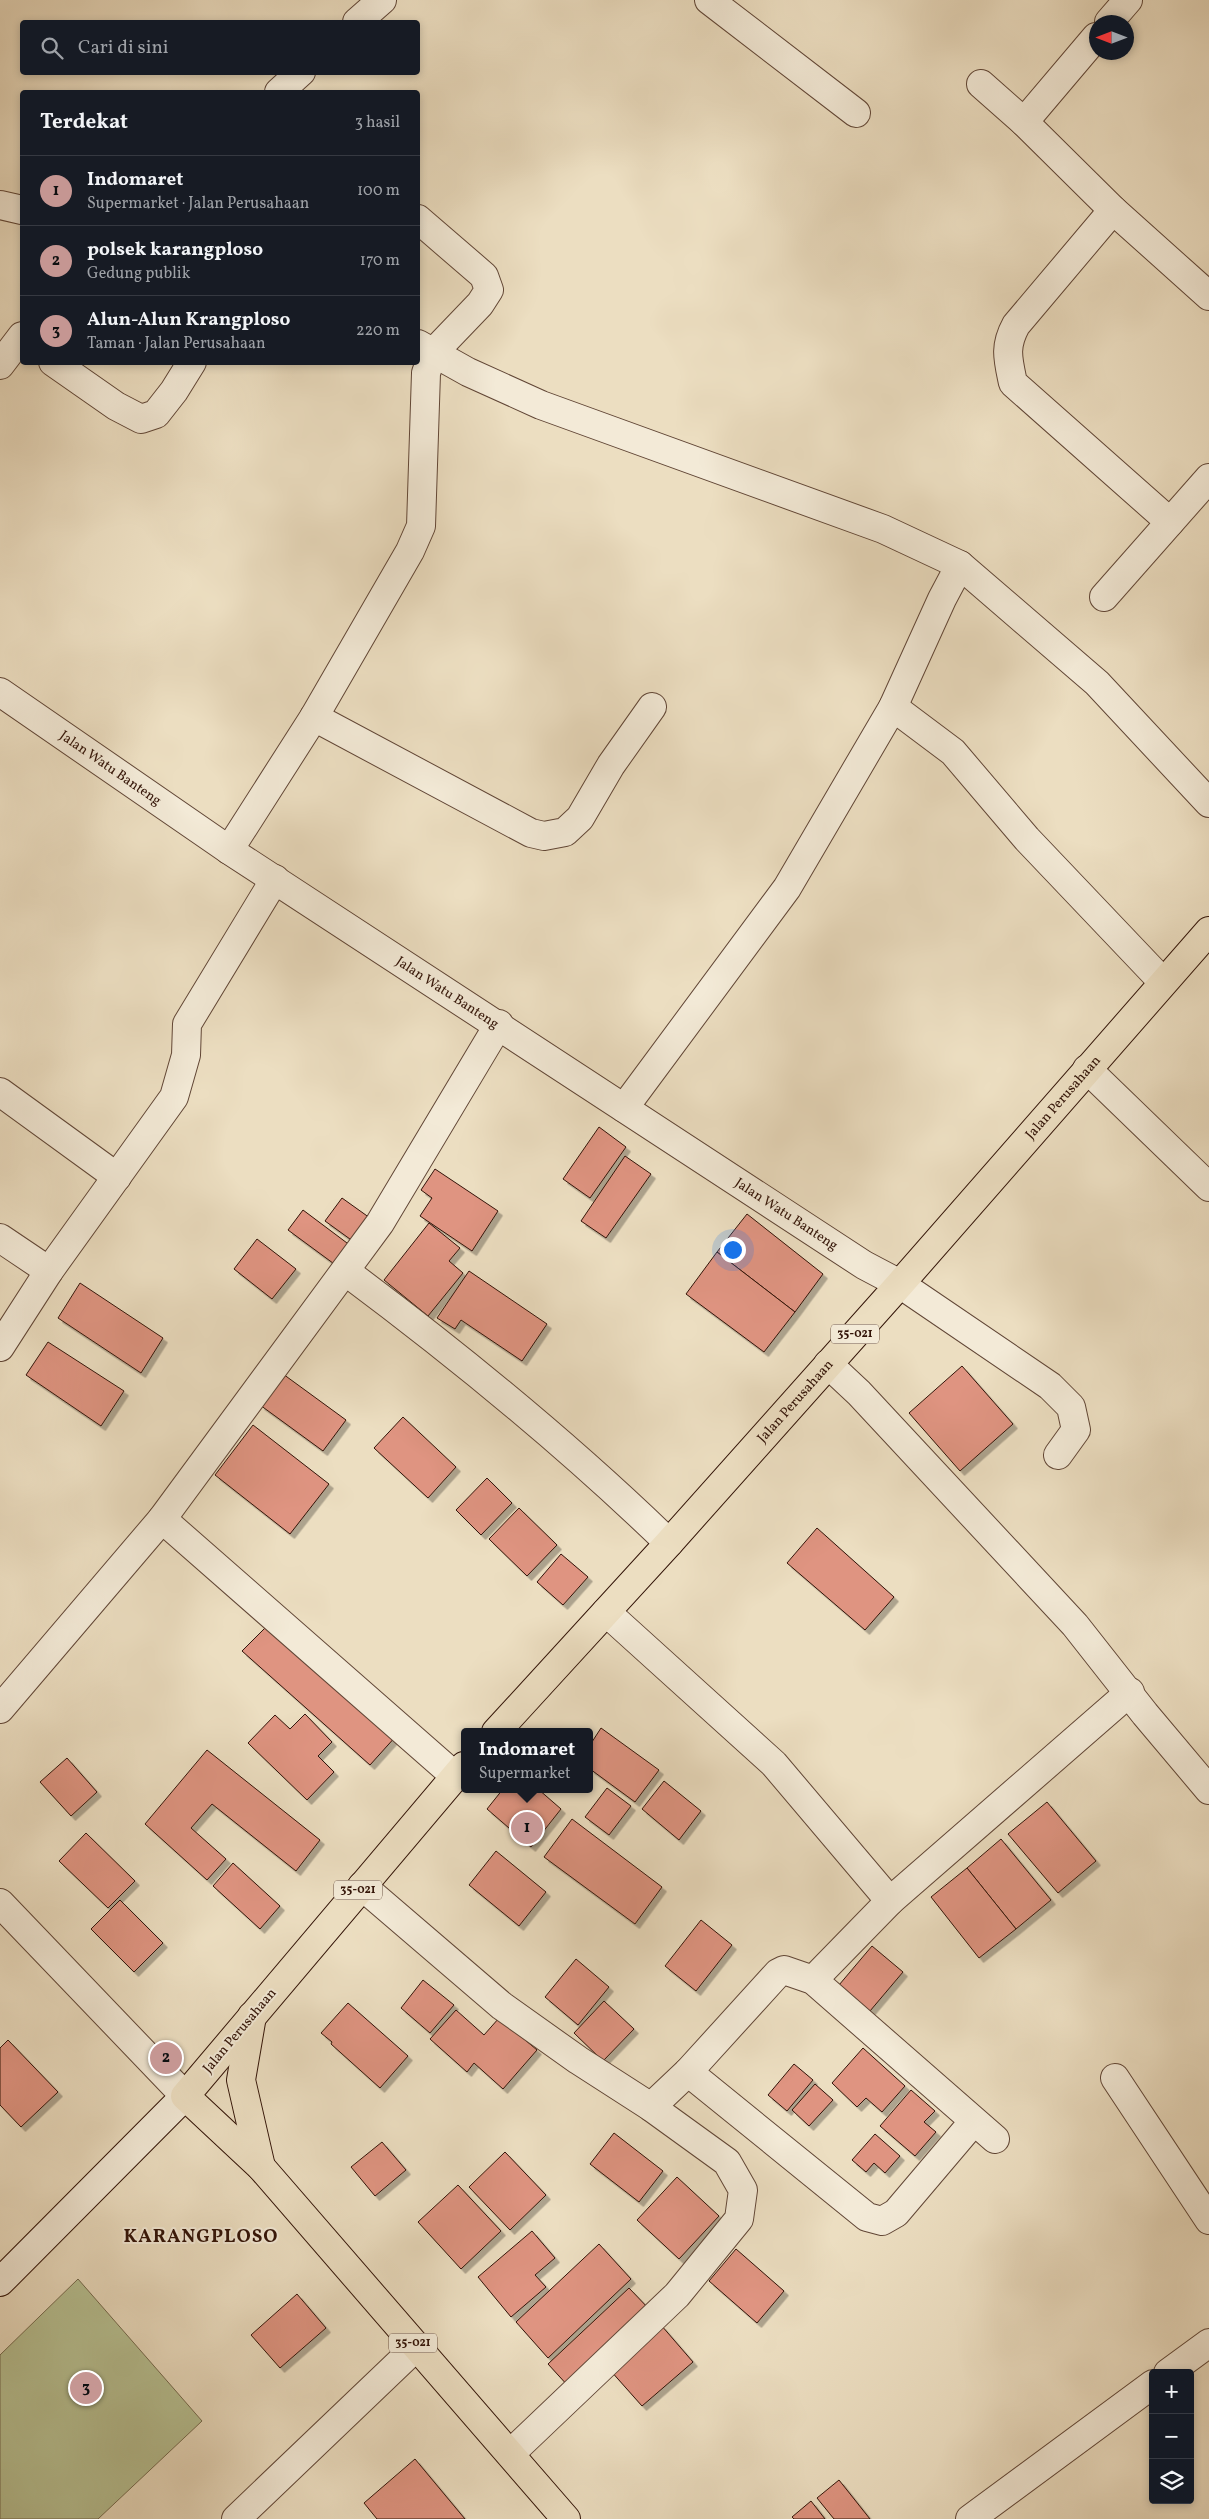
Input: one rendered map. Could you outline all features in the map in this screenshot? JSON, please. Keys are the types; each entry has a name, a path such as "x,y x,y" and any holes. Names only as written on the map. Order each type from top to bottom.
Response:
{"main road":[{"name":"Jalan Perusahaan","path":"500,1728 670,1543 1209,931"},
{"name":"Jalan Perusahaan","path":"185,2096 460,1771"},
{"name":"35-021","path":"252,2016 241,2080 248,2120 261,2167"},
{"name":"35-021","path":"185,2096 261,2167 416,2347 511,2453 566,2519"}],"street":[{"path":"359,20 382,0"},
{"path":"709,0 856,113"},
{"path":"1115,15 1128,0"},
{"path":"1024,122 1089,45"},
{"path":"281,90 298,75"},
{"path":"981,84 1024,122 1113,210 1209,296"},
{"path":"0,205 20,210"},
{"path":"1113,210 1016,325 1008,340 1008,360 1013,383 1170,522"},
{"path":"229,850 314,718 410,551 421,526 427,357 480,304 489,290 484,276 420,221"},
{"path":"0,366 20,341"},
{"path":"427,357 540,405 883,529 1097,683 1209,803"},
{"path":"57,365 116,406 141,419 156,414 174,391 190,365"},
{"path":"1104,597 1209,478"},
{"path":"624,1108 788,888 893,707 952,580"},
{"name":"Jalan Watu Banteng","path":"0,692 229,850 499,1024 864,1265 900,1284 1050,1386 1071,1407 1076,1430 1058,1455"},
{"path":"314,718 531,833 544,836 564,832 580,818 611,765 652,707"},
{"path":"893,707 953,752 1027,839 1163,982"},
{"path":"0,1347 49,1271 174,1097 186,1055 187,1024 276,879"},
{"path":"0,1710 162,1519 346,1271 380,1223 499,1024"},
{"path":"1088,1069 1209,1187"},
{"path":"0,1092 117,1177"},
{"path":"0,1238 49,1271"},
{"path":"346,1271 450,1349 540,1424 670,1543"},
{"path":"828,1364 859,1393 1075,1625 1130,1692 1145,1714 1204,1773"},
{"path":"162,1519 460,1771"},
{"path":"606,1612 774,1764 890,1901"},
{"path":"813,1980 890,1901 1130,1692"},
{"path":"362,1886 502,2006 578,2060 651,2107 727,2162 743,2190 739,2219 677,2295 511,2453"},
{"path":"0,1903 185,2096"},
{"path":"651,2107 688,2072 778,1973 784,1970 813,1980 996,2139"},
{"path":"688,2072 867,2216 882,2221 896,2213 974,2121"},
{"path":"1115,2078 1209,2220"},
{"name":"Jalan Perusahaan","path":"0,2282 185,2096"},
{"path":"1173,2369 1209,2343"},
{"path":"236,2519 416,2347"},
{"path":"970,2519 1149,2387"}],"green space":[{"path":"78,2279 202,2421 98,2519 0,2519 0,2355"}],"building":[{"path":"599,1127 626,1147 590,1198 563,1179"},
{"path":"625,1156 651,1174 606,1238 581,1221"},
{"path":"435,1169 498,1211 472,1251 420,1216 432,1198 421,1190"},
{"path":"342,1198 370,1218 361,1247 325,1221"},
{"path":"303,1210 355,1249 341,1269 288,1230"},
{"path":"747,1214 823,1274 795,1312 717,1252"},
{"path":"429,1223 460,1248 449,1261 463,1273 428,1316 384,1280"},
{"path":"257,1239 296,1269 272,1299 234,1269"},
{"path":"717,1252 795,1312 764,1352 686,1294"},
{"path":"469,1271 547,1324 522,1361 461,1320 455,1329 437,1318"},
{"path":"80,1283 163,1338 141,1373 58,1318"},
{"path":"48,1342 124,1391 101,1426 26,1375"},
{"path":"962,1366 1013,1424 960,1471 909,1413"},
{"path":"283,1374 346,1420 323,1451 260,1405"},
{"path":"403,1417 456,1467 428,1498 374,1448"},
{"path":"253,1425 329,1484 290,1534 215,1475"},
{"path":"487,1478 512,1503 481,1535 456,1510"},
{"path":"519,1508 557,1545 527,1576 489,1539"},
{"path":"817,1528 894,1597 865,1630 787,1563"},
{"path":"561,1554 588,1577 563,1605 537,1582"},
{"path":"269,1624 397,1735 370,1765 242,1651"},
{"path":"305,1714 332,1742 318,1756 334,1772 307,1800 248,1743 275,1715 290,1729"},
{"path":"601,1728 659,1770 635,1802 593,1771 593,1740"},
{"path":"207,1750 320,1840 296,1871 212,1804 191,1828 226,1859 207,1880 145,1824"},
{"path":"67,1758 97,1792 71,1816 40,1782"},
{"path":"664,1781 701,1811 679,1840 642,1809"},
{"path":"607,1788 631,1806 609,1835 585,1817"},
{"path":"500,1793 543,1793 561,1809 531,1847 487,1809"},
{"path":"1047,1802 1096,1861 1058,1893 1008,1834"},
{"path":"572,1819 662,1887 635,1924 544,1857"},
{"path":"86,1833 135,1881 108,1908 59,1861"},
{"path":"1001,1839 1051,1900 1016,1929 967,1868"},
{"path":"496,1851 546,1892 519,1926 469,1885"},
{"path":"233,1863 280,1906 260,1929 213,1886"},
{"path":"967,1868 1016,1929 979,1958 931,1897"},
{"path":"120,1900 163,1943 134,1972 91,1929"},
{"path":"701,1920 732,1945 696,1991 665,1966"},
{"path":"872,1946 903,1972 870,2011 839,1985"},
{"path":"576,1959 609,1987 578,2025 545,1997"},
{"path":"423,1980 454,2005 430,2033 401,2008"},
{"path":"604,2001 634,2029 603,2061 574,2033"},
{"path":"348,2003 408,2056 380,2088 321,2033"},
{"path":"456,2010 484,2035 499,2018 537,2050 503,2089 474,2063 467,2072 430,2039"},
{"path":"8,2040 58,2092 21,2127 0,2105 0,2048"},
{"path":"863,2048 905,2086 882,2112 866,2098 857,2107 832,2083"},
{"path":"794,2064 813,2080 787,2111 768,2095"},
{"path":"815,2084 833,2100 809,2126 792,2110"},
{"path":"911,2090 935,2111 924,2122 936,2132 915,2156 880,2126"},
{"path":"614,2133 663,2171 639,2202 590,2164"},
{"path":"875,2134 900,2156 885,2173 874,2163 866,2172 852,2160"},
{"path":"382,2142 406,2170 375,2196 351,2167"},
{"path":"505,2152 546,2195 510,2230 469,2187"},
{"path":"677,2177 719,2216 679,2259 637,2220"},
{"path":"458,2185 501,2231 461,2269 418,2222"},
{"path":"532,2231 555,2258 535,2275 546,2287 511,2317 478,2277"},
{"path":"599,2244 631,2279 548,2358 516,2322"},
{"path":"736,2249 784,2291 757,2323 709,2281"},
{"path":"629,2288 651,2311 570,2388 548,2364"},
{"path":"297,2294 326,2328 280,2368 251,2335"},
{"path":"661,2325 693,2362 642,2406 610,2370"},
{"path":"415,2459 465,2519 377,2519 364,2503"},
{"path":"839,2480 870,2519 834,2519 817,2498"},
{"path":"811,2501 825,2519 794,2519 792,2517"}],"place":[{"name":"Indomaret","path":"527,1828"},
{"name":"polsek karangploso","path":"166,2058"},
{"name":"Alun-Alun Krangploso","path":"86,2388"}],"district":[{"name":"KARANGPLOSO","path":"201,2237"}]}
